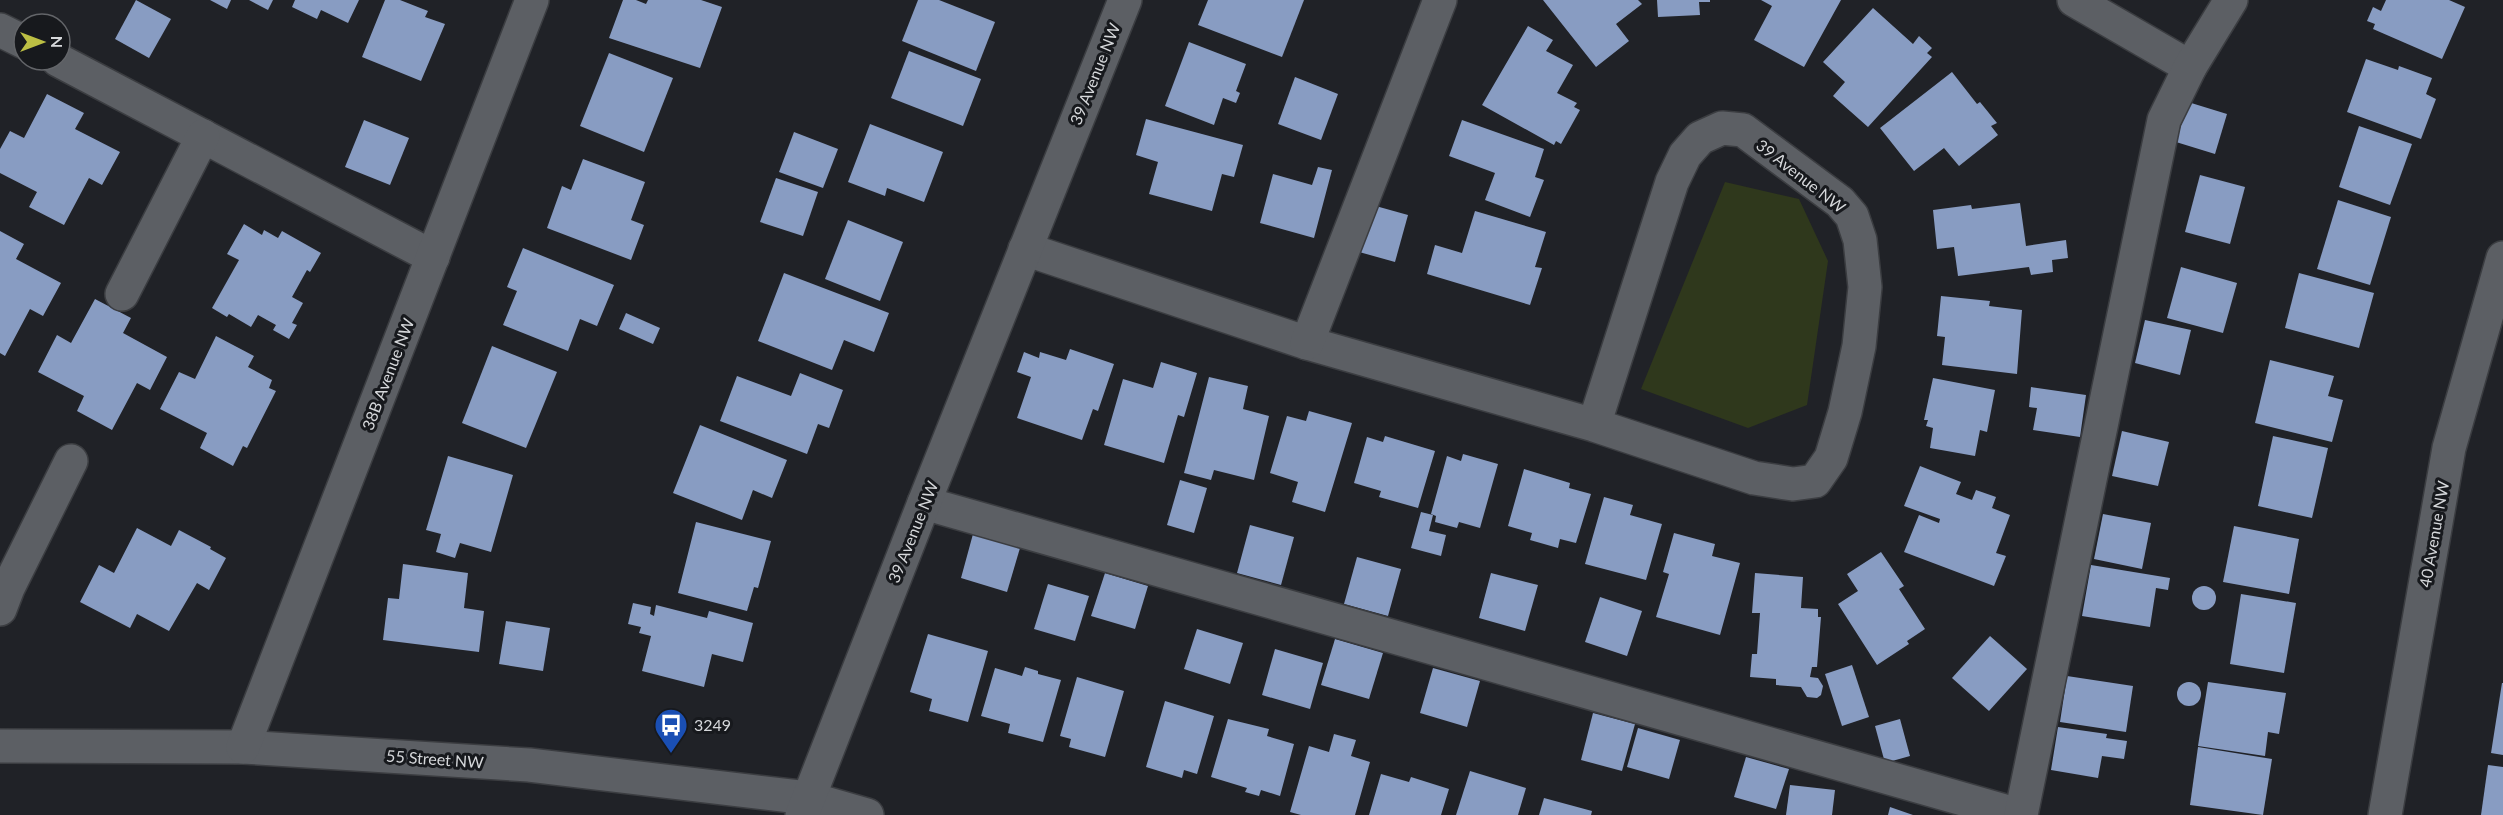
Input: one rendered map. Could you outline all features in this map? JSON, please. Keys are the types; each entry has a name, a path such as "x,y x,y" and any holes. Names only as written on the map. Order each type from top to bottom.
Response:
{"street":[{"name":"38B Avenue NW","path":"243,747 532,0"},
{"name":"39 Avenue NW","path":"805,806 1125,0"},
{"path":"1307,343 1440,0"},
{"path":"2074,0 2190,67"},
{"path":"924,503 2020,815 2164,120 2190,67 2231,0"},
{"path":"72,67 433,256"},
{"name":"39 Avenue NW","path":"1025,249 1307,343 1594,424 1754,478 1793,484 1815,482 1831,458 1845,412 1859,346 1864,287 1860,240 1852,216 1840,202 1743,130 1722,128 1700,138 1685,155 1672,182 1594,424"},
{"path":"122,294 203,136"},
{"name":"40 Avenue NW","path":"2385,815 2449,448 2503,258"},
{"path":"0,609 8,588 72,461"},
{"name":"55 Street NW","path":"0,746 243,747 529,765 867,815"}],"green space":[{"path":"1725,182 1799,199 1828,261 1807,405 1748,428 1641,389"}],"building":[{"path":"136,0 171,19 149,58 115,39"},
{"path":"210,0 231,0 227,9"},
{"path":"249,0 273,0 268,10"},
{"path":"295,0 359,0 348,23 321,10 317,19 292,7"},
{"path":"385,0 400,0 428,11 425,17 445,24 421,81 362,57"},
{"path":"623,0 636,0 646,4 648,0 701,0 722,7 700,68 609,38"},
{"path":"918,0 939,0 995,22 976,71 902,41"},
{"path":"1208,0 1304,0 1282,57 1198,25"},
{"path":"1543,0 1638,0 1642,4 1616,24 1629,41 1596,67"},
{"path":"1657,0 1710,0 1710,2 1699,2 1700,15 1658,17"},
{"path":"1761,0 1841,0 1804,67 1754,40 1772,6"},
{"path":"2386,0 2449,0 2465,7 2442,59 2373,29 2375,24 2367,21 2373,7 2381,11"},
{"path":"1873,8 1913,44 1919,36 1932,48 1927,53 1932,57 1868,127 1833,96 1845,82 1823,62"},
{"path":"1528,26 1553,40 1546,51 1573,65 1557,93 1577,103 1574,107 1580,110 1561,144 1556,141 1554,145 1482,105"},
{"path":"1189,42 1246,64 1236,91 1240,93 1236,103 1223,98 1214,125 1165,106"},
{"path":"909,51 981,79 963,126 891,98"},
{"path":"609,53 673,78 644,152 580,126"},
{"path":"2366,59 2398,70 2399,66 2432,78 2426,94 2436,99 2421,139 2347,112"},
{"path":"1952,72 1977,104 1980,102 1997,123 1991,126 1998,135 1959,166 1944,148 1914,171 1880,128"},
{"path":"1295,77 1338,94 1321,140 1278,124"},
{"path":"47,94 84,113 75,129 120,152 102,185 89,178 64,225 29,207 37,192 0,173 0,149 10,131 24,138"},
{"path":"2188,102 2227,114 2215,154 2176,142"},
{"path":"1146,119 1243,145 1234,177 1222,174 1212,211 1149,194 1158,162 1136,155"},
{"path":"364,120 409,138 390,185 345,167"},
{"path":"1462,120 1544,149 1535,177 1544,180 1530,217 1485,200 1495,173 1449,156"},
{"path":"870,124 943,152 924,202 887,188 885,196 848,182"},
{"path":"2359,126 2412,144 2390,205 2339,187"},
{"path":"794,132 838,149 823,188 779,172"},
{"path":"583,159 645,182 631,220 644,225 631,260 547,228 562,186 571,190"},
{"path":"1318,167 1332,170 1314,238 1260,223 1273,174 1312,185"},
{"path":"2200,175 2245,187 2230,244 2185,232"},
{"path":"776,178 818,192 803,236 760,222"},
{"path":"2338,200 2391,217 2370,285 2317,269"},
{"path":"1365,203 1408,215 1395,262 1352,250"},
{"path":"2020,203 2026,246 2066,240 2068,258 2052,260 2053,272 2031,275 2029,267 1958,276 1954,247 1937,249 1933,210 1971,205 1972,209"},
{"path":"1475,211 1546,232 1535,267 1542,268 1530,305 1427,274 1435,245 1462,253"},
{"path":"848,220 903,242 880,301 825,279"},
{"path":"244,224 262,235 264,230 278,238 282,231 321,253 310,272 307,270 292,297 303,303 292,323 297,325 289,339 273,330 276,325 258,315 251,327 229,314 227,317 212,308 239,260 227,254"},
{"path":"0,231 24,244 16,259 61,283 43,316 30,309 5,356 0,353"},
{"path":"523,248 614,285 597,326 580,319 568,351 503,325 517,291 507,287"},
{"path":"2181,267 2237,283 2223,333 2167,318"},
{"path":"784,273 889,313 874,352 844,340 832,370 758,341"},
{"path":"2299,273 2374,293 2359,348 2285,328"},
{"path":"1941,296 1990,301 1989,306 2022,310 2017,374 1942,365 1945,337 1937,336"},
{"path":"95,299 131,318 123,333 167,357 150,390 137,383 112,430 77,411 84,396 38,372 57,335 71,343"},
{"path":"626,313 660,328 653,344 619,329"},
{"path":"2145,320 2191,330 2180,375 2135,363"},
{"path":"216,336 254,356 248,367 272,380 269,388 276,391 247,448 243,446 233,466 200,448 207,433 160,409 179,372 195,379"},
{"path":"492,346 557,372 526,448 462,423"},
{"path":"1070,349 1114,364 1098,411 1093,409 1082,440 1017,418 1031,377 1017,372 1024,352 1039,358 1040,352 1066,360"},
{"path":"2270,360 2334,376 2328,396 2343,400 2332,442 2255,423"},
{"path":"1161,362 1197,373 1184,417 1178,415 1164,463 1104,445 1123,379 1153,388"},
{"path":"800,373 843,390 829,428 818,424 807,454 720,421 737,376 791,396"},
{"path":"1209,377 1248,386 1243,409 1269,416 1254,480 1214,470 1211,480 1184,473"},
{"path":"1933,378 1995,390 1987,432 1980,430 1975,456 1930,448 1933,428 1926,426 1928,420 1924,420"},
{"path":"2031,387 2086,395 2080,437 2033,430 2037,408 2029,407"},
{"path":"1309,411 1352,423 1325,512 1292,502 1298,482 1270,473 1287,416 1306,421"},
{"path":"700,425 787,460 772,498 753,490 742,520 673,493"},
{"path":"2122,431 2169,442 2158,486 2112,476"},
{"path":"1385,436 1435,451 1418,508 1379,497 1381,491 1354,483 1367,437 1383,442"},
{"path":"2273,436 2328,448 2312,518 2258,506"},
{"path":"1463,454 1498,464 1480,528 1459,522 1457,528 1435,522 1436,516 1431,514 1447,456 1461,461"},
{"path":"448,456 513,475 491,552 460,543 455,558 436,552 441,534 426,530"},
{"path":"1920,466 1961,482 1956,494 1972,500 1976,490 1996,497 1992,508 2010,515 1996,553 2006,556 1994,586 1904,552 1919,515 1939,523 1940,519 1904,506"},
{"path":"1524,469 1570,483 1569,488 1591,494 1576,543 1560,539 1558,548 1530,540 1532,533 1508,526"},
{"path":"1180,480 1207,488 1194,533 1167,525"},
{"path":"1604,497 1633,505 1630,515 1662,524 1646,580 1585,564"},
{"path":"1421,512 1433,515 1429,531 1446,535 1441,556 1411,548"},
{"path":"2103,514 2151,523 2142,569 2094,559"},
{"path":"696,522 771,541 758,588 754,587 747,611 678,593"},
{"path":"1250,525 1294,537 1281,585 1237,573"},
{"path":"2234,526 2299,539 2289,594 2223,582"},
{"path":"137,528 171,546 179,530 226,558 209,590 197,583 169,631 137,614 130,628 80,602 99,565 114,573"},
{"path":"1674,533 1715,544 1712,556 1740,563 1720,635 1656,617 1669,574 1663,572"},
{"path":"973,534 1020,548 1007,592 961,578"},
{"path":"1881,552 1904,586 1899,589 1925,629 1907,641 1909,644 1877,665 1838,604 1858,591 1847,574"},
{"path":"1357,557 1401,569 1388,616 1344,604"},
{"path":"403,564 468,573 464,608 484,611 479,652 383,640 388,598 399,599"},
{"path":"2091,565 2170,578 2168,590 2156,588 2150,627 2082,616"},
{"path":"1105,573 1148,586 1135,629 1091,616"},
{"path":"1491,573 1538,585 1525,631 1479,618"},
{"path":"1755,573 1803,577 1801,608 1818,609 1818,617 1821,617 1817,667 1812,667 1810,677 1818,678 1823,686 1821,695 1817,698 1807,697 1801,687 1776,685 1776,679 1750,677 1752,654 1757,654 1760,613 1752,613"},
{"path":"1048,584 1089,596 1075,641 1034,629"},
{"path":"2199,586 2209,586 2216,593 2216,603 2209,610 2199,610 2192,603 2192,593"},
{"path":"2241,594 2296,603 2284,673 2230,664"},
{"path":"1600,597 1642,611 1627,656 1585,642"},
{"path":"633,603 651,607 650,614 654,616 656,605 707,618 709,611 753,623 743,662 712,654 704,687 642,671 651,636 639,633 641,627 628,624"},
{"path":"506,621 550,628 543,671 499,664"},
{"path":"1197,629 1243,643 1230,684 1184,669"},
{"path":"928,634 988,651 968,722 929,711 932,699 910,692"},
{"path":"1990,636 2027,669 1989,711 1952,678"},
{"path":"1335,639 1383,653 1369,699 1321,685"},
{"path":"1275,649 1323,663 1310,709 1262,695"},
{"path":"1852,665 1869,717 1842,726 1825,674"},
{"path":"1025,667 1038,671 1038,674 1061,680 1043,742 1008,733 1010,724 981,716 995,668 1022,676"},
{"path":"1433,668 1480,681 1467,727 1420,713"},
{"path":"2067,676 2133,686 2126,732 2060,722"},
{"path":"1077,677 1124,691 1105,757 1069,747 1071,739 1060,736"},
{"path":"2184,682 2194,682 2201,689 2201,699 2194,706 2184,706 2177,699 2177,689"},
{"path":"2208,682 2286,693 2279,734 2268,732 2265,756 2198,746"},
{"path":"2503,683 2503,755 2491,753"},
{"path":"1165,701 1214,716 1197,774 1184,770 1182,778 1146,767"},
{"path":"1593,713 1635,724 1622,771 1581,760"},
{"path":"1228,719 1269,729 1267,736 1294,744 1280,796 1261,790 1259,796 1245,792 1247,788 1211,777"},
{"path":"1900,719 1910,756 1885,763 1875,726"},
{"path":"2058,727 2107,734 2106,738 2127,741 2124,759 2102,756 2098,778 2051,770"},
{"path":"1638,728 1680,740 1669,779 1627,767"},
{"path":"1334,734 1356,740 1351,756 1370,762 1355,815 1301,815 1290,812 1309,746 1329,752"},
{"path":"2198,747 2272,759 2263,815 2190,805"},
{"path":"1746,757 1789,769 1776,809 1734,797"},
{"path":"2488,765 2503,767 2503,815 2481,815"},
{"path":"1470,771 1526,788 1518,815 1456,815"},
{"path":"1381,774 1409,782 1411,777 1449,789 1441,815 1369,815"},
{"path":"1790,785 1835,790 1832,815 1786,815"},
{"path":"1544,798 1592,811 1591,815 1539,815"},
{"path":"1890,807 1913,815 1888,815"}],"place":[{"name":"3249","path":"671,754"}]}
